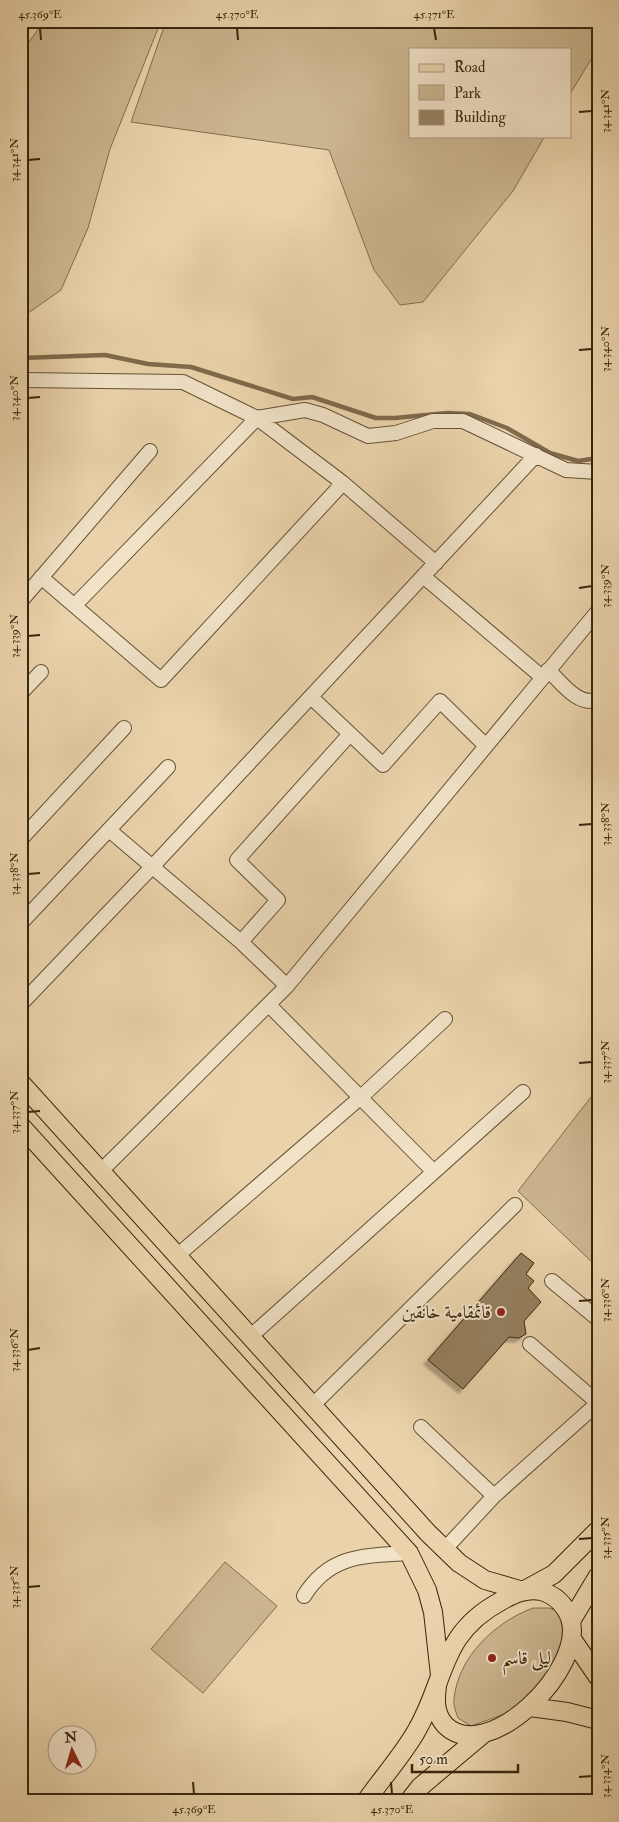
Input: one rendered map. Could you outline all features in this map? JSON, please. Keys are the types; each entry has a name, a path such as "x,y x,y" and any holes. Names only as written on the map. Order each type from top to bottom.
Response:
{"main road":[{"path":"21,1083 444,1550 459,1563 485,1580 522,1591 532,1590 549,1594 563,1605 571,1622 572,1639 559,1672 549,1687 530,1707 509,1721 483,1734 420,1787 409,1801"},
{"path":"21,1126 408,1553 427,1590 433,1612 438,1680 436,1710 441,1721 449,1729 471,1736 483,1734"},
{"path":"239,1366 256,1341"},
{"path":"366,1801 416,1732 450,1650 464,1629 492,1606 554,1574 598,1530"},
{"path":"571,1622 598,1576"},
{"path":"572,1639 598,1677"},
{"path":"530,1707 567,1712 598,1720"}],"street":[{"path":"21,380 183,382 258,418 343,483 436,563"},
{"path":"75,606 258,418 305,410 323,415 368,436 396,433 433,421 463,421 566,470 598,472"},
{"path":"21,601 150,451"},
{"path":"21,1004 152,867 536,455"},
{"path":"41,577 161,680 343,483"},
{"path":"423,576 545,674 581,700 590,702 598,698"},
{"path":"101,1171 287,986 545,674 592,628 598,610"},
{"path":"21,693 41,672"},
{"path":"311,697 383,765 440,702 486,745"},
{"path":"21,839 124,728"},
{"path":"241,942 278,900 236,860 350,734"},
{"path":"21,923 168,767"},
{"path":"109,830 241,942 287,986"},
{"path":"269,1005 433,1172"},
{"path":"178,1256 360,1098 445,1019"},
{"path":"256,1341 433,1172 523,1092"},
{"path":"314,1405 515,1205"},
{"path":"552,1280 598,1319"},
{"path":"444,1550 494,1496 598,1403 530,1344"},
{"path":"421,1427 494,1496"},
{"path":"304,1596 317,1578 344,1560 366,1556 408,1553"}],"green space":[{"path":"44,21 161,21 110,149 88,228 61,290 21,318 21,53"},
{"path":"166,21 598,21 598,48 572,91 572,48 409,48 409,138 544,138 513,191 423,302 400,305 374,270 329,150 131,122"},
{"path":"598,1088 598,1268 518,1191"},
{"path":"225,1562 277,1606 203,1693 151,1649"},
{"path":"533,1608 556,1610 562,1619 565,1633 550,1675 516,1710 471,1726 458,1718 454,1704 457,1684 463,1669 471,1655 492,1632 505,1622"}],"building":[{"name":"قائمقامية خانقين","path":"521,1253 534,1263 526,1274 534,1281 528,1288 541,1302 524,1321 526,1334 519,1338 509,1337 463,1389 428,1360"}],"waterway":[{"path":"21,358 105,355 148,364 191,367 293,399 312,397 376,418 447,413 470,414 507,428 550,453 578,461 598,458"}],"place":[{"name":"قائمقامية خانقين","path":"501,1312"},
{"name":"ليلى قاسم","path":"492,1658"}]}
